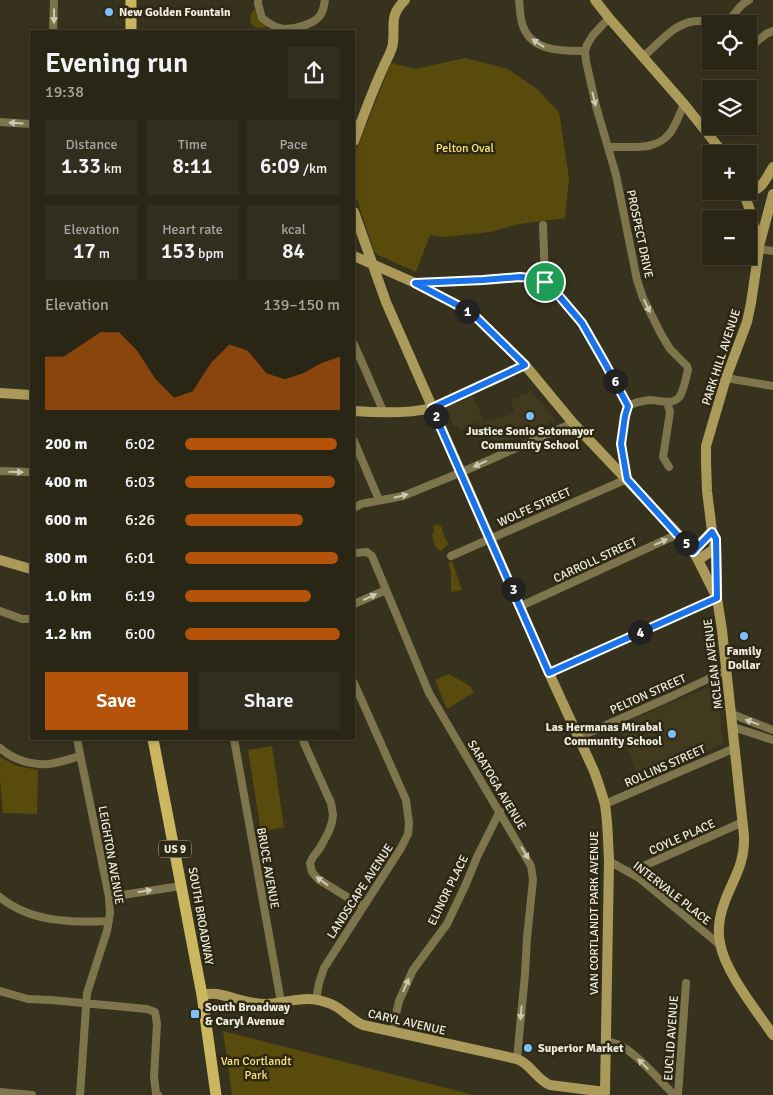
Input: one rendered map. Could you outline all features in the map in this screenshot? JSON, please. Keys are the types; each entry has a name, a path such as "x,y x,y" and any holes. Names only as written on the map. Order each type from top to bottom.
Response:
{"main road":[{"path":"131,0 131,30"},
{"name":"SOUTH BROADWAY","path":"153,740 202,995 216,1095"}],"street":[{"path":"53,30 54,0"},
{"path":"258,0 262,18 278,28 289,29 308,24 317,19 322,14 324,0"},
{"path":"355,138 382,68 391,53 395,13 398,7 406,0"},
{"path":"519,0 522,24 529,37 546,48 557,51 585,51 593,35 609,18"},
{"path":"595,0 717,145"},
{"path":"734,15 737,5 749,0"},
{"path":"643,58 681,25 691,22 702,22"},
{"path":"757,41 766,34 773,32"},
{"name":"PROSPECT DRIVE","path":"585,51 592,88 616,175 642,298 670,349 687,366 688,370 680,396 673,401 667,402"},
{"path":"608,147 643,147 662,142 671,132 684,104"},
{"path":"0,122 30,124"},
{"path":"757,190 773,167"},
{"path":"773,194 759,249 773,251"},
{"name":"PARK HILL AVENUE","path":"717,598 714,535 707,491 706,446 726,378 747,322 751,303 759,249 746,200"},
{"name":"VAN CORTLANDT PARK AVENUE","path":"355,215 386,302 594,771 605,804 609,861 605,1093"},
{"path":"543,225 545,282"},
{"name":"MCLEAN AVENUE","path":"355,256 415,283 476,317 525,365 573,422 678,534 696,556 717,598 727,670 743,822 743,856 722,909 719,929 720,945 732,972 773,1035"},
{"path":"415,283 520,277 545,282 586,328 628,406 621,444 627,479"},
{"path":"355,346 384,413"},
{"path":"355,411 384,413 432,408 525,365"},
{"path":"726,378 773,386"},
{"path":"0,394 30,395"},
{"path":"628,406 651,400 667,402 670,412 663,456 669,467"},
{"path":"355,508 362,504 403,496 462,472 573,422"},
{"path":"355,443 379,500"},
{"path":"0,471 30,472"},
{"name":"WOLFE STREET","path":"451,556 627,479"},
{"name":"CARROLL STREET","path":"521,606 678,534"},
{"path":"696,556 713,550 714,535"},
{"name":"SARATOGA AVENUE","path":"355,553 367,552 372,556 429,693 529,861 533,876 517,1059"},
{"path":"0,560 30,569"},
{"path":"355,604 386,590"},
{"path":"549,673 717,598"},
{"path":"0,611 22,619 30,619"},
{"name":"PELTON STREET","path":"578,737 727,670"},
{"name":"LANDSCAPE AVENUE","path":"316,1000 324,968 402,848 408,834 409,823 406,800 357,700"},
{"path":"732,714 773,730"},
{"path":"733,727 773,740"},
{"name":"LEIGHTON AVENUE","path":"77,740 109,897 110,913 104,944 89,984 80,1095"},
{"name":"BRUCE AVENUE","path":"234,740 280,1002"},
{"path":"303,740 331,803 333,815 329,831 310,863 312,872 318,879 364,907"},
{"path":"0,748 18,760 36,763 50,764 80,756"},
{"name":"ROLLINS STREET","path":"605,804 735,748"},
{"name":"ELINOR PLACE","path":"392,1032 400,1002 413,970 447,924 500,811"},
{"name":"COYLE PLACE","path":"630,872 743,822"},
{"name":"INTERVALE PLACE","path":"609,861 639,878 720,945"},
{"path":"109,897 181,886"},
{"path":"0,897 22,912 47,918 80,922 109,921"},
{"name":"EUCLID AVENUE","path":"678,1095 686,983"},
{"path":"0,991 28,999 152,1010 155,1012 157,1024 154,1077 156,1093 158,1095"},
{"name":"CARYL AVENUE","path":"202,995 215,993 243,1001 267,1004 302,999 316,1000 343,1010 363,1026 517,1059 525,1063 543,1082 553,1086 605,1093"},
{"path":"606,1042 617,1044 634,1055 674,1095"},
{"path":"4,1093 32,1095"}],"shaded area":[{"name":"Justice Sonio Sotomayor Community School","path":"531,392 556,420 549,421 550,423 504,442 503,440 494,444 485,424 480,426 478,422 460,430 458,425 454,427 447,410 447,407 473,396 484,422 491,419 492,421 515,412 510,400"},
{"name":"Las Hermanas Mirabal Community School","path":"717,684 723,744 640,780 618,725"}],"green space":[{"path":"254,9 258,16 270,26 259,28 251,23 251,14"},
{"name":"Pelton Oval","path":"465,58 508,69 537,89 559,112 569,178 565,218 519,224 490,232 446,237 430,235 416,272 378,255 374,251 355,194 355,153 391,63 416,69"},
{"path":"438,524 442,528 448,543 441,551 435,546 432,534 434,532 433,526"},
{"path":"452,561 462,590 451,592 451,572 448,563"},
{"path":"449,674 470,686 474,692 447,709 435,680"},
{"path":"272,746 284,827 261,832 248,750"},
{"path":"0,757 17,766 38,770 37,814 3,813"},
{"name":"Van Cortlandt Park","path":"223,1031 474,1095 232,1095"}],"place":[{"name":"New Golden Fountain","path":"109,12"},
{"name":"Justice Sonio Sotomayor Community School","path":"530,416"},
{"name":"Family Dollar","path":"744,636"},
{"name":"Las Hermanas Mirabal Community School","path":"672,734"},
{"name":"South Broadway & Caryl Avenue","path":"195,1014"},
{"name":"Superior Market","path":"528,1048"}],"route":[{"path":"520,277 545,282 560,297 589,333 628,406 621,444 627,479 693,552 712,532 716,539 717,598 549,673 462,472 432,408 525,365 476,317 415,283 520,277"}]}
